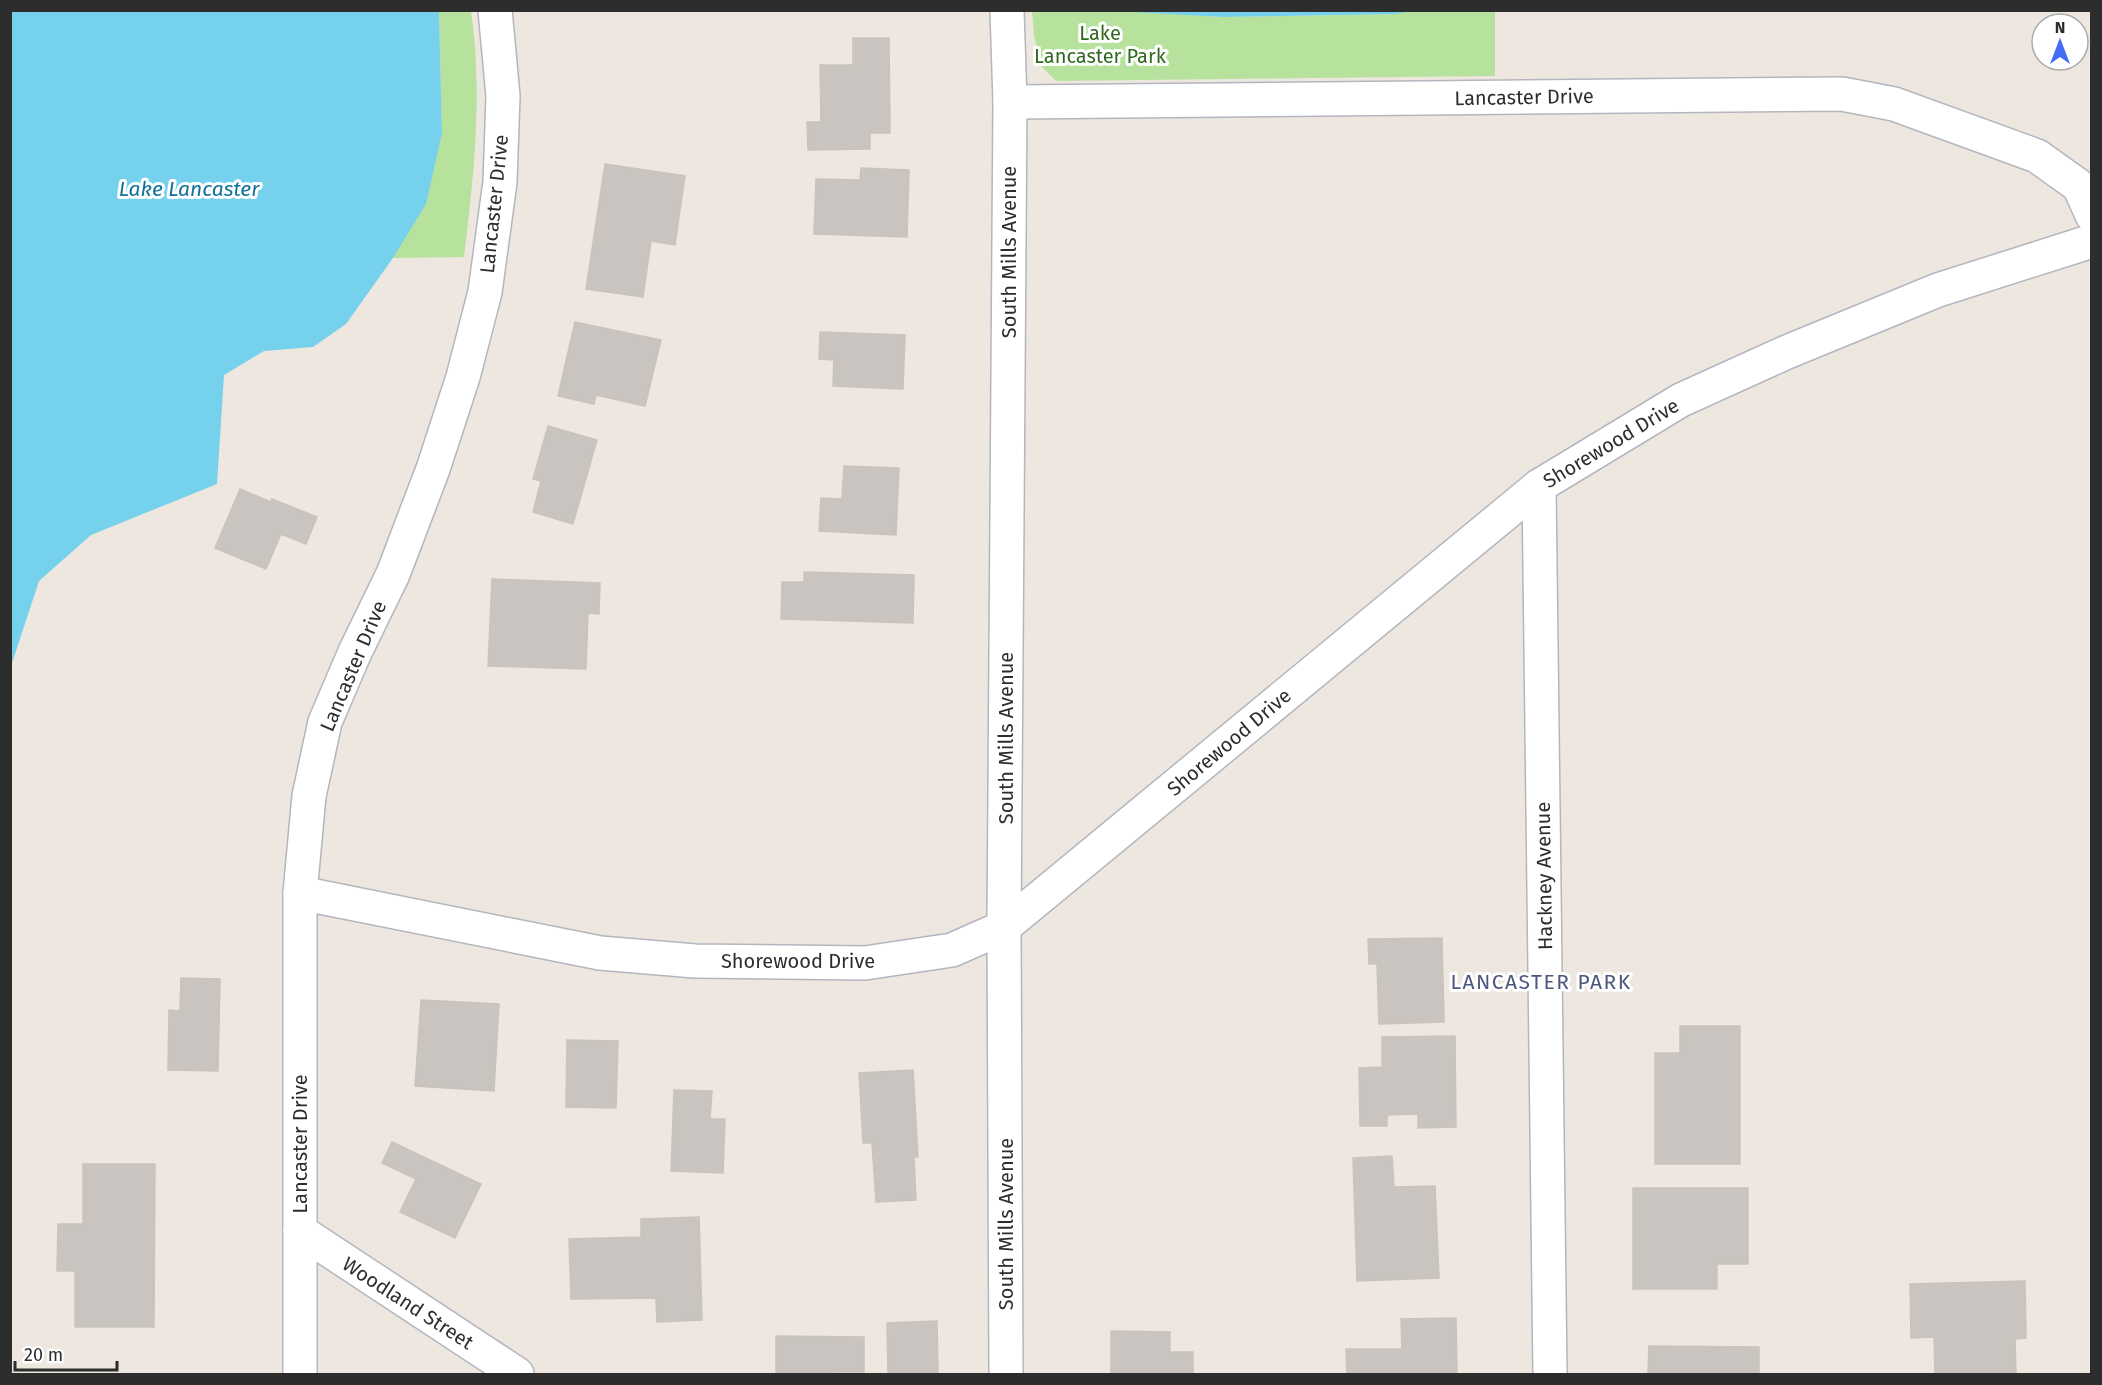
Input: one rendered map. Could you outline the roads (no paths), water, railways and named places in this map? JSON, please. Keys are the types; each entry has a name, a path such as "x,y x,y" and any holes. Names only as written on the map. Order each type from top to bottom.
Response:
{"street":[{"name":"Lancaster Drive","path":"300,1374 300,893 309,796 325,722 355,652 393,574 433,469 464,377 485,292 500,182 503,107 495,10"},
{"path":"1007,10 1010,102"},
{"name":"Lancaster Drive","path":"1010,102 1842,94 1894,104 2037,156 2079,186 2091,215"},
{"name":"South Mills Avenue","path":"1006,1374 1005,927 1010,102"},
{"name":"Shorewood Drive","path":"300,893 600,953 695,961 865,963 952,950 1005,927 1539,486 1681,400 1787,352 1938,290 2091,241"},
{"name":"Hackney Avenue","path":"1539,486 1550,1374"},
{"name":"Woodland Street","path":"300,1231 516,1374"}],"water":[{"name":"Lake Lancaster","path":"11,10 439,11 442,133 426,204 393,258 346,324 313,347 264,351 224,375 217,484 91,535 39,581 11,666"},
{"path":"1115,11 1411,11 1396,14 1223,17"}],"district":[{"name":"LANCASTER PARK","path":"1541,982"}],"park label":[{"name":"Lake Lancaster Park","path":"1100,44"}]}
